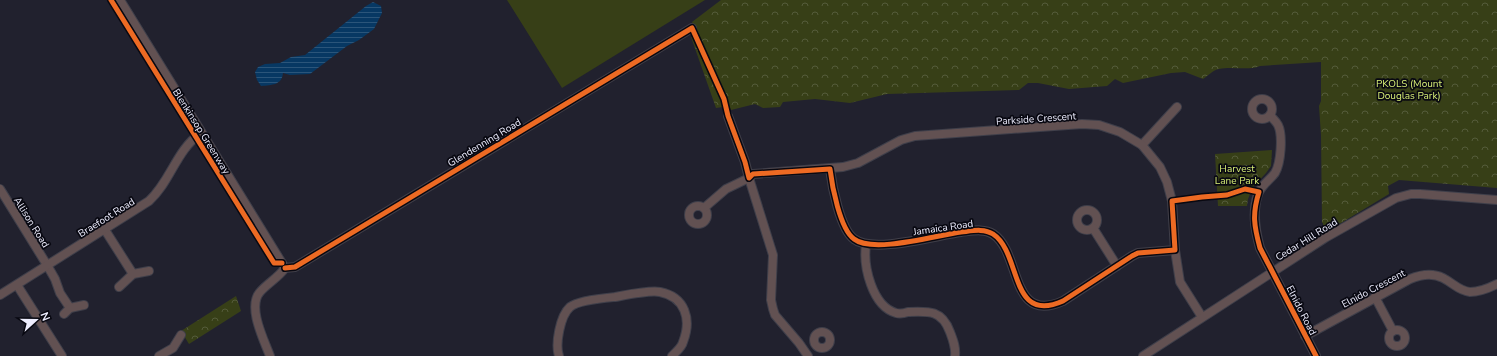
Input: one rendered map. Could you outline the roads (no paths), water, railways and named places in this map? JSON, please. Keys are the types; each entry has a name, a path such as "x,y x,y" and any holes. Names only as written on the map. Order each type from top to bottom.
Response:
{"street":[{"path":"120,0 285,268 258,294 256,303 255,313 270,356"},
{"name":"Glendenning Road","path":"285,268 295,267 692,28"},
{"path":"1142,145 1177,107"},
{"name":"Elnido Road","path":"1270,115 1278,124 1280,132 1279,166 1274,175 1264,183 1259,192 1254,207 1256,234 1260,248 1316,356"},
{"path":"728,116 745,162 773,255 771,300 775,315 806,353 815,343"},
{"name":"Parkside Crescent","path":"704,208 726,188 749,178 753,174 830,169 858,163 894,143 915,136 1082,124 1100,125 1120,132 1142,145 1160,167 1167,182 1172,201 1175,250 1180,282 1202,317"},
{"name":"Braefoot Road","path":"0,295 149,201 160,190 183,150 195,137 201,133"},
{"path":"830,169 833,190 848,231 853,238 866,245 865,262 867,272 873,289 881,303 897,313 926,311 939,315 948,326 955,345 955,356"},
{"name":"Allison Road","path":"0,189 47,265 55,279 60,293 70,308"},
{"name":"Cedar Hill Road","path":"1143,356 1325,238 1396,198 1411,194 1420,194 1497,200"},
{"path":"1093,228 1117,266"},
{"path":"105,230 133,274"},
{"name":"Jamaica Road","path":"866,245 881,245 974,230 992,233 999,239 1008,253 1021,291 1028,299 1046,306 1063,301 1138,253 1175,250"},
{"path":"119,287 133,274 149,271"},
{"name":"Elnido Crescent","path":"1305,336 1375,297 1410,279 1423,275 1439,277 1457,288 1471,292 1497,284"},
{"path":"17,284 62,356"},
{"path":"559,356 557,339 562,321 570,307 591,299 659,292 676,298 683,308 687,323 683,343 672,356"},
{"path":"1375,297 1393,331"},
{"path":"64,314 70,308 84,305"},
{"path":"159,356 173,348 181,335"}],"water":[{"path":"373,2 381,6 382,13 374,29 359,40 347,46 310,74 290,75 283,73 281,80 276,84 261,86 257,80 255,72 258,67 265,64 280,63 291,57 305,55"}],"park label":[{"name":"PKOLS (Mount Douglas Park)","path":"1409,88"},
{"name":"Harvest Lane Park","path":"1237,174"}]}
